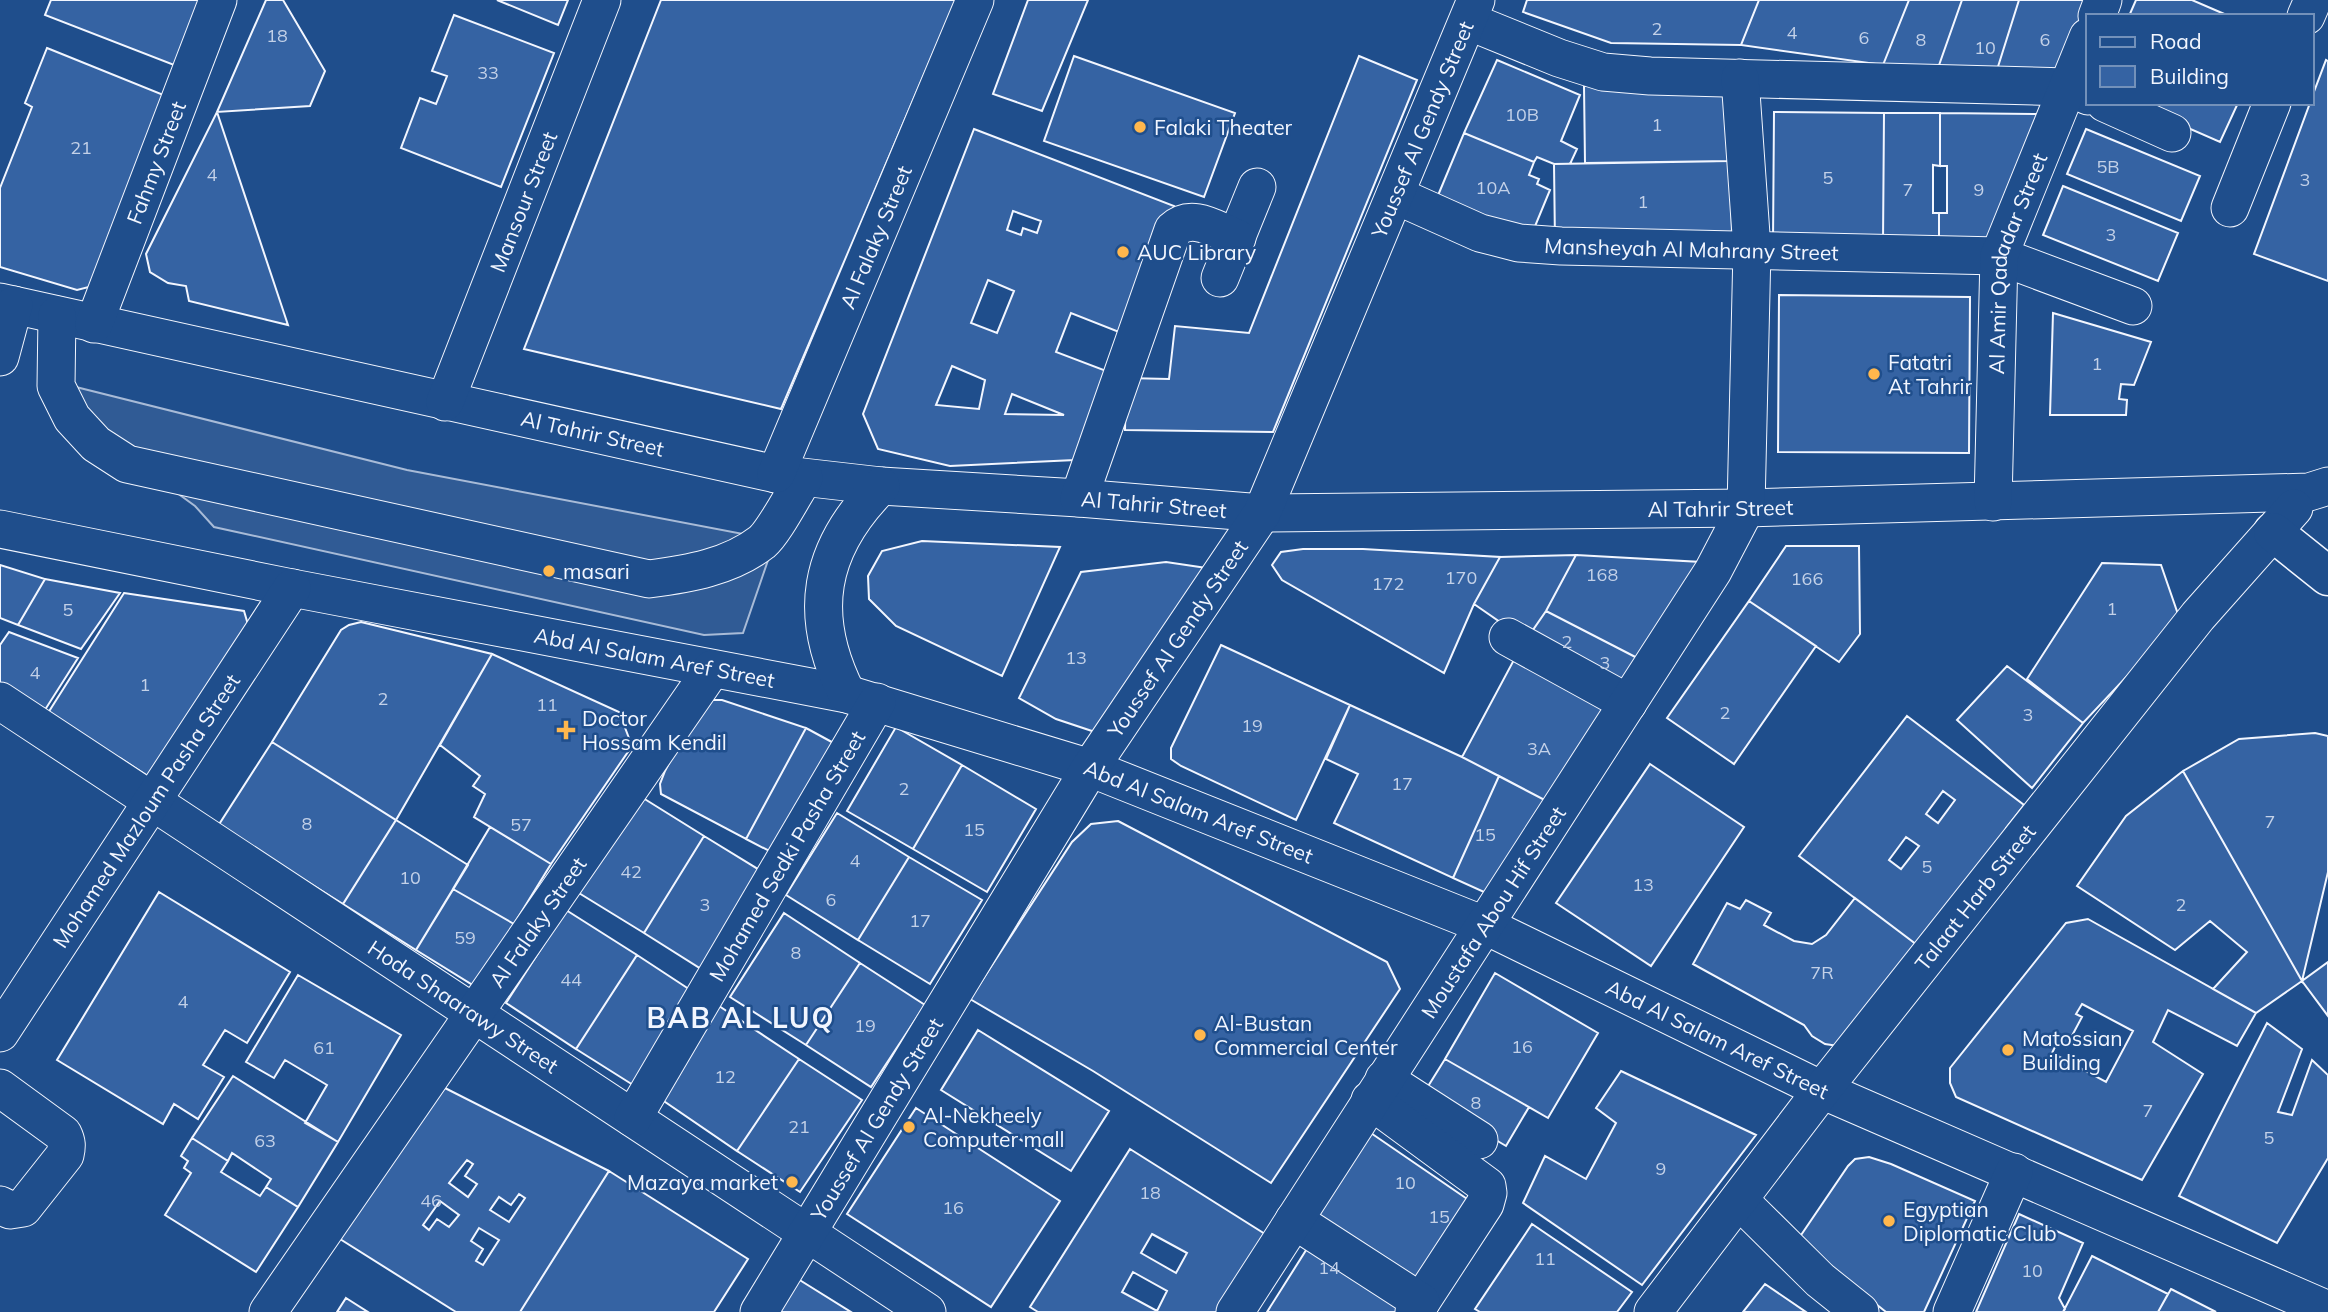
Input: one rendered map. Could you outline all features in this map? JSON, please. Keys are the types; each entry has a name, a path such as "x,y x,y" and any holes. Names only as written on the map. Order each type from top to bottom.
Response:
{"main road":[{"path":"2273,532 2328,576"}],"street":[{"name":"Fahmy Street","path":"94,324 218,0"},
{"name":"Mansour Street","path":"445,402 602,0"},
{"name":"Al Falaky Street","path":"57,315 56,386 72,418 96,444 127,464 649,579 690,574 728,561 764,541 975,0"},
{"path":"1472,10 1559,58 1603,72 2078,92"},
{"name":"Youssef Al Gendy Street","path":"759,1312 1090,768 1262,513 1472,10"},
{"name":"Al Amir Qadadar Street","path":"1993,502 1999,256 2078,92 2086,48"},
{"path":"1740,78 1752,249 1746,508"},
{"path":"2109,105 2172,133"},
{"path":"2230,208 2271,105"},
{"path":"1220,278 1257,187"},
{"name":"Mansheyah Al Mahrany Street","path":"1395,195 1480,233 1519,243 1999,256 2133,306"},
{"path":"1079,498 1173,230 1180,224 1198,222 1237,238"},
{"name":"Al Tahrir Street","path":"7,304 790,476 881,486 1262,513 1746,508 1993,502 2318,489"},
{"path":"0,358 7,304"},
{"path":"862,698 834,669 826,641 823,612 825,584 832,556 844,530 860,507 881,486"},
{"name":"Talaat Harb Street","path":"1653,1312 1822,1090 2198,616 2273,532 2318,489"},
{"name":"Moustafa Abou Hif Street","path":"1235,1312 1713,571 1746,508"},
{"name":"Abd Al Salam Aref Street","path":"0,529 862,698 1090,768 1484,925 1822,1090 2014,1172 2312,1307"},
{"name":"Mohamed Mazloum Pasha Street","path":"0,1033 292,588"},
{"path":"1508,637 1628,703"},
{"name":"Al Falaky Street","path":"268,1312 712,668"},
{"name":"Mohamed Sedki Pasha Street","path":"633,1118 862,698"},
{"name":"Hoda Shaarawy Street","path":"0,701 927,1312"},
{"path":"0,1088 62,1134 67,1148 65,1155 23,1208 10,1210 0,1206"},
{"path":"1377,1090 1479,1140"},
{"path":"1294,1220 1418,1307 1477,1218 1485,1204 1487,1186 1377,1090"},
{"path":"1952,1312 2014,1172"},
{"path":"1739,1200 1820,1280 1860,1312"}],"shaded area":[{"path":"72,386 407,470 775,540 743,633 704,635 214,527 195,506 56,405"}],"building":[{"path":"51,0 199,0 174,65 45,15"},
{"path":"266,0 283,0 325,71 310,106 217,112"},
{"path":"497,0 568,0 558,25"},
{"path":"661,0 956,0 781,409 524,349"},
{"path":"1028,0 1088,0 1042,111 993,94"},
{"path":"1527,0 1759,0 1741,45 1611,43 1523,12"},
{"path":"1759,0 1909,0 1883,65 1741,45"},
{"path":"1909,0 1962,0 1938,68 1883,65"},
{"path":"1962,0 2019,0 1996,73 1938,68"},
{"path":"2019,0 2091,0 2067,76 1996,73"},
{"path":"2136,0 2192,0 2224,14 2130,14"},
{"path":"454,15 554,53 501,187 401,148 420,98 436,104 447,76 432,71"},
{"path":"47,48 166,96 89,287 77,290 0,267 0,188 32,107 25,103"},
{"name":"Falaki Theater","path":"1074,56 1235,113 1204,197 1044,141"},
{"path":"1359,56 1417,80 1273,432 1125,430 1126,378 1169,379 1175,326 1249,333"},
{"path":"1497,60 1580,95 1561,141 1577,149 1570,164 1554,164 1537,157 1534,162 1464,133"},
{"path":"2326,60 2328,281 2254,254 2309,105 2314,105 2314,92"},
{"path":"1730,84 1731,161 1585,163 1584,86"},
{"path":"2136,105 2237,105 2220,142"},
{"path":"217,112 288,325 189,301 186,286 168,283 150,272 146,254"},
{"path":"1774,112 1884,113 1883,242 1773,241"},
{"path":"1884,113 1940,113 1940,166 1933,165 1933,213 1939,213 1939,242 1883,242"},
{"path":"1940,113 2042,114 1989,243 1939,242 1939,213 1947,213 1947,166 1940,166"},
{"path":"974,129 1174,206 1124,334 1071,313 1056,352 1109,372 1075,460 950,466 878,449 863,414","holes":["1013,211 1041,221 1037,233 1023,228 1021,235 1007,230","988,280 1014,291 997,333 971,323","952,366 985,380 979,409 936,405","1012,394 1064,415 1005,414"]},
{"path":"2086,129 2200,176 2181,221 2067,174"},
{"path":"1464,133 1534,162 1529,175 1539,179 1537,184 1550,190 1531,236 1434,205"},
{"path":"1731,161 1732,238 1555,242 1554,164"},
{"path":"2063,186 2178,233 2158,281 2043,235"},
{"name":"Fatatri At Tahrir","path":"1779,295 1970,297 1969,453 1778,452"},
{"path":"2053,313 2151,342 2134,385 2121,384 2119,399 2127,400 2126,415 2050,415"},
{"path":"922,541 1060,547 1002,676 896,626 869,599 868,576 882,551"},
{"path":"1786,546 1859,546 1860,634 1839,662 1749,601"},
{"path":"1303,549 1363,549 1500,557 1474,604 1444,673 1282,580 1272,565 1281,552"},
{"path":"1576,555 1701,562 1647,663 1546,611"},
{"path":"1576,555 1546,611 1526,640 1474,604 1500,557"},
{"path":"1166,562 1220,570 1101,734 1056,719 1019,698 1081,572"},
{"path":"2102,563 2161,565 2180,620 2083,723 2027,679"},
{"path":"0,565 45,579 18,625 0,618"},
{"path":"45,579 120,593 81,649 18,625"},
{"path":"124,593 244,611 249,628 151,778 120,758 117,764 48,713"},
{"path":"1749,601 1816,646 1734,764 1667,718"},
{"path":"1546,611 1647,663 1625,700 1526,640"},
{"path":"361,622 492,654 396,820 272,742 341,630"},
{"path":"9,632 78,658 43,713 0,687 0,645"},
{"path":"1221,645 1350,705 1296,820 1171,759 1171,748"},
{"path":"492,654 619,712 632,746 551,864 474,817 485,794 473,786 480,776 440,745"},
{"path":"1516,656 1607,704 1554,805 1462,757"},
{"path":"2007,666 2083,723 2032,788 1957,720"},
{"path":"708,700 722,700 806,728 746,839 661,794 660,784 665,771 698,707"},
{"path":"1350,705 1499,776 1453,878 1334,823 1358,774 1326,759"},
{"path":"1907,716 2024,805 2006,828 2013,834 1917,945 1799,856","holes":["1943,791 1955,800 1938,823 1926,814","1906,837 1919,846 1901,869 1889,860"]},
{"path":"896,727 962,765 913,849 847,811"},
{"path":"806,728 841,747 781,857 746,839"},
{"path":"2315,733 2328,736 2328,872 2302,981 2183,771 2239,739"},
{"path":"272,742 396,820 343,904 218,826"},
{"path":"1650,764 1744,827 1651,966 1556,903"},
{"path":"962,765 1036,809 987,892 913,849"},
{"path":"2183,771 2302,981 2256,1013 2213,989 2247,952 2210,921 2175,950 2077,886 2126,816"},
{"path":"1499,776 1554,805 1495,897 1453,878"},
{"path":"635,793 704,836 644,933 574,890"},
{"path":"837,813 909,857 858,940 786,895"},
{"path":"396,820 468,865 416,950 343,904"},
{"name":"Al-Bustan Commercial Center","path":"1118,821 1387,962 1400,989 1271,1183 1093,1071 970,999 1072,842 1091,824"},
{"path":"490,827 551,864 514,924 453,889"},
{"path":"704,836 766,874 706,972 644,933"},
{"path":"909,857 982,900 930,984 858,940"},
{"path":"453,889 514,924 476,987 416,950"},
{"path":"159,892 290,972 247,1043 225,1030 203,1065 224,1077 198,1119 174,1104 163,1124 57,1060"},
{"path":"1855,898 1917,945 1838,1046 1825,1044 1812,1036 1804,1025 1693,964 1727,903 1740,909 1746,900 1771,913 1764,925 1794,941 1812,944 1826,935"},
{"path":"566,910 637,955 576,1049 506,1003"},
{"path":"784,913 860,963 806,1045 730,997"},
{"name":"Matossian Building","path":"2088,919 2256,1013 2237,1046 2168,1010 2153,1042 2203,1074 2142,1180 1956,1097 1950,1083 1950,1068 2066,923","holes":["2082,1004 2133,1031 2106,1082 2052,1053 2057,1043 2066,1047 2082,1017 2076,1014"]},
{"path":"637,955 701,997 641,1090 576,1049"},
{"path":"2328,962 2328,1016 2302,981"},
{"path":"860,963 925,1005 871,1087 806,1045"},
{"path":"1495,973 1598,1033 1548,1118 1445,1059"},
{"path":"298,975 401,1035 338,1142 305,1123 327,1085 285,1060 274,1078 246,1062"},
{"path":"713,1002 799,1059 737,1151 652,1093"},
{"path":"2267,1023 2302,1049 2278,1112 2292,1115 2312,1060 2328,1075 2328,1158 2277,1243 2179,1196"},
{"path":"978,1030 1109,1111 1071,1171 941,1090"},
{"path":"799,1059 862,1100 800,1192 737,1151"},
{"path":"1445,1059 1529,1107 1506,1146 1422,1096"},
{"path":"1621,1071 1756,1135 1642,1285 1523,1203 1545,1156 1586,1179 1616,1123 1596,1108"},
{"path":"233,1076 338,1142 298,1207 266,1187 271,1179 232,1153 228,1161 192,1138"},
{"path":"439,1085 609,1171 520,1312 456,1312 340,1239","holes":["467,1160 473,1164 465,1176 477,1184 468,1197 449,1183","519,1194 525,1198 509,1222 490,1210 499,1197 511,1205","440,1201 459,1215 449,1227 437,1219 429,1230 423,1225","479,1228 499,1240 483,1265 476,1261 483,1249 471,1241"]},
{"path":"916,1108 1060,1201 991,1307 847,1214"},
{"path":"1365,1129 1473,1203 1417,1291 1308,1221"},
{"path":"192,1138 228,1161 221,1172 260,1196 266,1187 298,1207 256,1272 165,1215 191,1173 184,1168 188,1161 181,1156"},
{"path":"1130,1149 1273,1239 1226,1312 1038,1312 1030,1307","holes":["1152,1234 1187,1253 1176,1273 1141,1253","1133,1272 1167,1291 1157,1311 1122,1292"]},
{"name":"Egyptian Diplomatic Club","path":"1869,1157 1975,1201 1924,1312 1886,1312 1797,1241 1848,1166 1855,1159"},
{"path":"609,1171 748,1259 714,1312 520,1312"},
{"path":"2019,1214 2083,1243 2059,1298 2065,1309 2063,1312 1976,1312"},
{"path":"1532,1224 1632,1292 1617,1312 1480,1312 1475,1309"},
{"path":"1315,1236 1408,1298 1399,1312 1267,1312"},
{"path":"2092,1256 2168,1294 2158,1312 2063,1312"},
{"path":"790,1274 851,1312 766,1312"},
{"path":"1765,1284 1806,1312 1743,1312"},
{"path":"2171,1289 2216,1312 2158,1312"},
{"path":"346,1298 368,1312 337,1312"}],"place":[{"name":"Falaki Theater","path":"1140,127"},
{"name":"AUC Library","path":"1123,252"},
{"name":"Fatatri At Tahrir","path":"1874,374"},
{"name":"masari","path":"549,571"},
{"name":"Doctor Hossam Kendil","path":"566,730"},
{"name":"Al-Bustan Commercial Center","path":"1200,1035"},
{"name":"Matossian Building","path":"2008,1050"},
{"name":"Al-Nekheely Computer mall","path":"909,1127"},
{"name":"Mazaya market","path":"792,1182"},
{"name":"Egyptian Diplomatic Club","path":"1889,1221"}],"district":[{"name":"BAB AL LUQ","path":"741,1017"}]}
